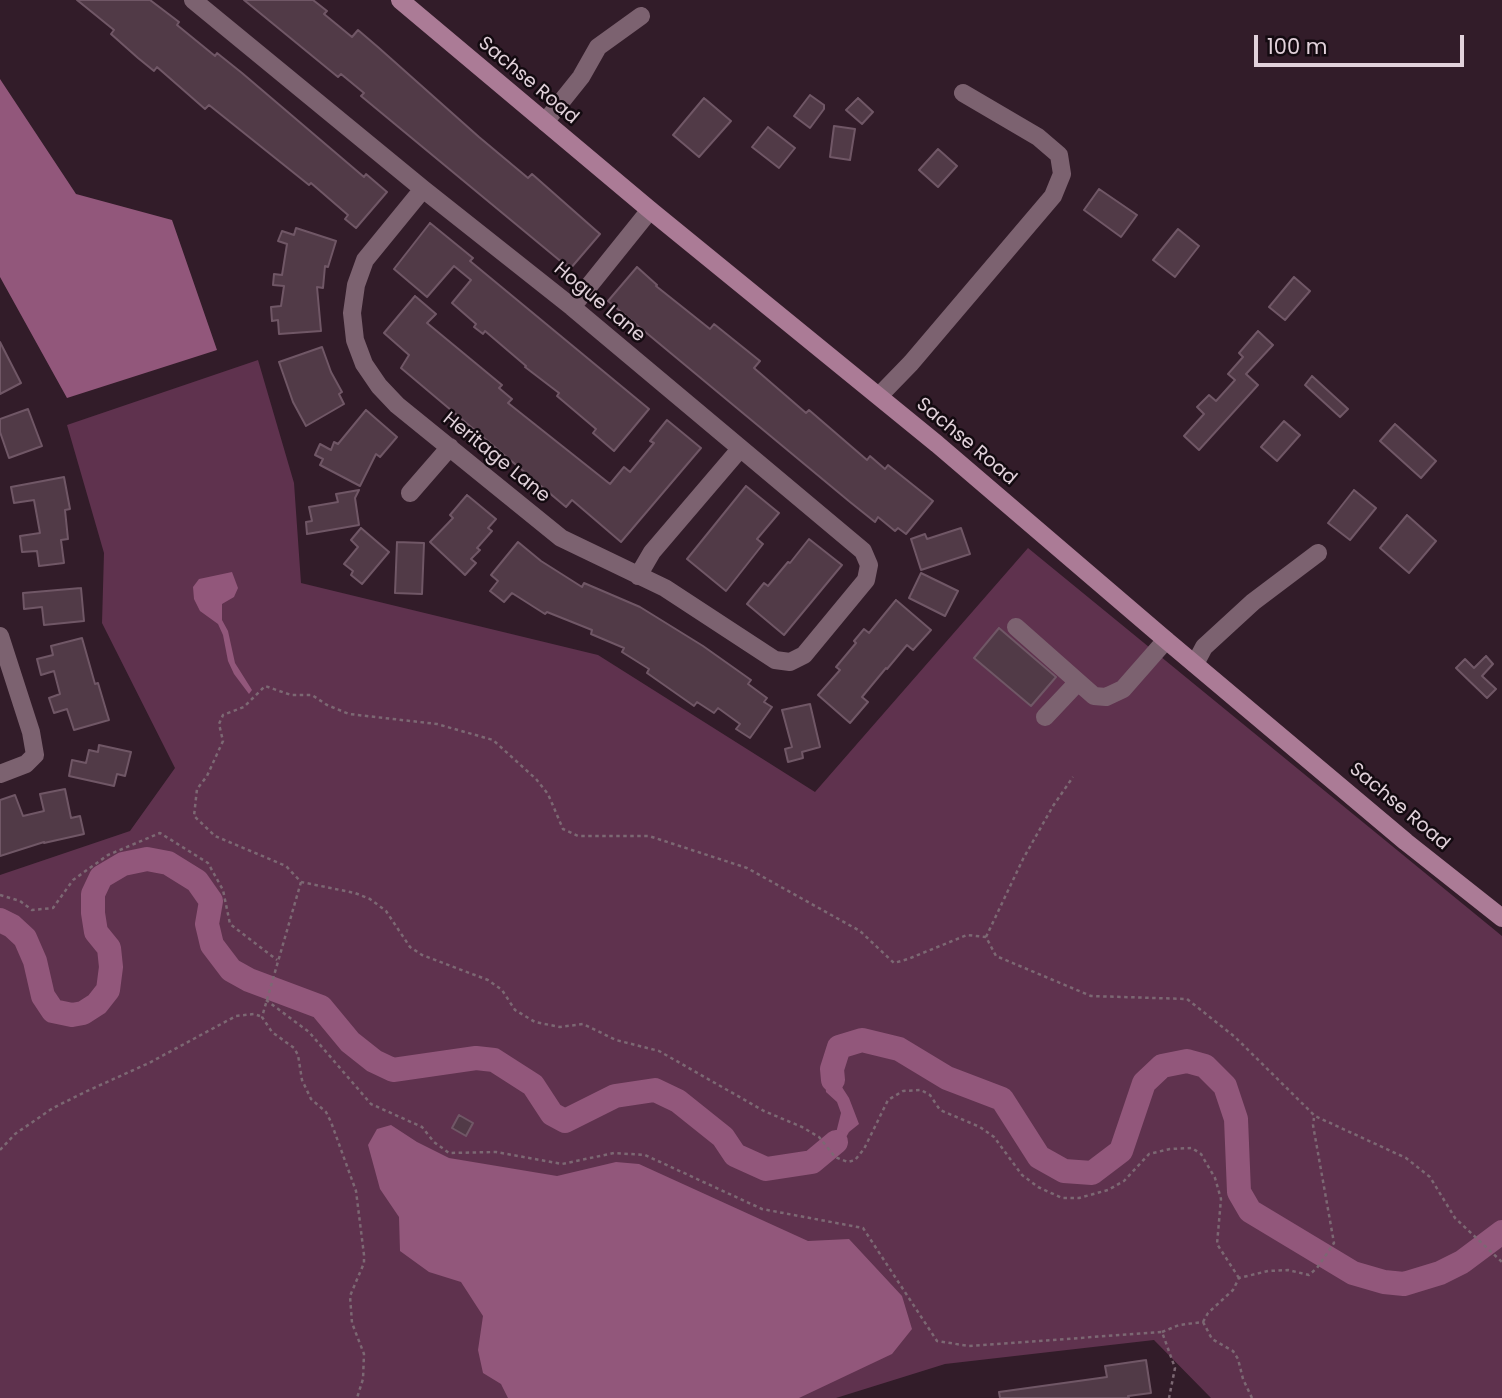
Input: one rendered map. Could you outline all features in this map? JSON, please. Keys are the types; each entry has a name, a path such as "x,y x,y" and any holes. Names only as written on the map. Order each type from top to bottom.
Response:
{"main road":[{"name":"Sachse Road","path":"408,3 650,210 879,396 1406,842 1502,918"}],"street":[{"name":"Hogue Lane","path":"193,0 572,307 857,546 867,558 866,580 804,655 790,662"},
{"path":"545,122 581,77 598,47 641,16"},
{"path":"879,396 911,363 1041,211 1053,196 1062,174 1059,155 1038,137 963,93"},
{"name":"Heritage Lane","path":"422,188 365,260 356,285 352,313 355,340 364,364 379,386 397,405 561,538 665,588 775,660 790,662"},
{"path":"572,307 650,210"},
{"path":"410,493 450,447"},
{"path":"639,576 652,552 740,449"},
{"path":"1195,664 1204,647 1253,602 1318,554"},
{"path":"1016,627 1094,695 1106,697 1123,689 1166,640"},
{"path":"0,636 32,732 35,755 26,764 0,774"},
{"path":"1045,717 1078,682"}],"path":[{"path":"986,937 967,935 908,960 894,963 860,931 747,868 649,836 578,836 563,829 548,794 536,779 493,740 437,724 349,714 312,695 290,695 265,686 244,707 223,715 219,724 223,741 207,776 197,789 194,816 215,836 286,866 301,882 355,892 370,899 386,911 410,947 422,956 488,980 502,990 515,1010 535,1022 560,1027 583,1024 616,1040 659,1051 764,1111 802,1127 819,1137 835,1157 848,1162 855,1160 864,1150 888,1100 903,1091 922,1090 930,1095 940,1110 980,1127 994,1137 1022,1175 1038,1187 1062,1198 1079,1198 1108,1190 1124,1181 1149,1154 1192,1148 1201,1154 1215,1178 1221,1199 1217,1244 1240,1278"},
{"path":"986,937 1023,859 1073,777"},
{"path":"0,895 20,901 32,910 53,908 73,880 108,855 160,833 208,863 223,890 230,924 276,960"},
{"path":"262,1017 276,960 301,882"},
{"path":"986,937 996,956 1091,996 1187,999 1235,1037 1315,1116 1406,1158 1430,1177 1455,1218 1502,1262"},
{"path":"266,999 309,1032 371,1104 422,1127 433,1142 449,1153 496,1152 562,1164 614,1153 645,1155 762,1209 863,1228 937,1341 969,1346 1162,1332 1178,1325 1203,1322"},
{"path":"0,1150 15,1135 53,1108 149,1063 236,1016 254,1014 262,1017 272,1032 294,1048 298,1055 302,1080 311,1099 326,1112 331,1122 356,1191 364,1255 364,1263 351,1296 352,1324 364,1354 357,1398"},
{"path":"1203,1322 1208,1313 1233,1290 1240,1278 1268,1271 1288,1270 1309,1275 1334,1243 1313,1125 1315,1116"},
{"path":"1203,1322 1212,1339 1233,1351 1252,1398"},
{"path":"1162,1332 1175,1368 1169,1398"}],"shaded area":[{"path":"0,79 76,194 172,220 217,350 67,398 0,277"},
{"path":"258,360 294,483 301,583 598,655 815,792 1028,548 1502,936 1502,1398 1211,1398 1154,1340 945,1364 836,1398 0,1398 0,875 130,831 175,768 102,623 104,553 67,425"},
{"path":"232,572 238,588 234,597 222,604 222,620 228,631 235,663 252,690 249,694 228,661 218,624 200,611 194,599 193,587 199,579"},
{"path":"829,1047 839,1047 847,1055 840,1084 849,1098 859,1124 849,1132 840,1148 818,1164 804,1158 813,1156 829,1143 836,1133 841,1113 837,1102 826,1092 824,1066"},
{"path":"391,1125 449,1158 557,1176 616,1162 639,1164 808,1241 849,1239 902,1296 912,1329 892,1354 799,1398 508,1398 501,1384 483,1373 478,1350 483,1316 461,1282 429,1272 400,1251 399,1217 380,1189 368,1145 377,1129"},
{"path":"1502,1221 1502,1242 1466,1267 1459,1258"}],"building":[{"path":"77,0 150,0 179,22 177,25 215,56 217,53 242,73 364,177 366,174 387,192 356,228 345,219 348,215 311,183 309,185 209,105 205,109 157,67 154,71 111,34 114,30"},
{"path":"244,0 313,0 327,11 324,14 352,37 358,30 479,137 528,178 532,174 600,234 570,269 361,96 364,93 341,74 338,77"},
{"path":"810,95 824,105 824,109 810,128 794,116"},
{"path":"704,98 731,121 699,157 673,135"},
{"path":"858,98 873,112 862,124 846,110"},
{"path":"834,126 855,129 850,160 830,157"},
{"path":"768,127 795,148 779,168 752,147"},
{"path":"938,149 957,166 938,187 919,170"},
{"path":"1099,189 1137,215 1121,237 1084,210"},
{"path":"430,223 473,258 470,261 649,409 614,451 593,433 596,429 557,396 559,393 485,331 483,334 474,327 476,324 452,303 471,280 454,266 427,297 394,269"},
{"path":"296,228 336,241 328,267 325,266 323,288 317,287 321,331 279,334 278,320 272,321 271,307 281,306 284,286 273,285 274,274 282,275 287,244 278,241 282,231 294,235"},
{"path":"1178,229 1199,246 1175,277 1153,260"},
{"path":"637,267 656,286 710,329 714,324 760,361 754,368 806,413 809,410 867,460 870,456 885,469 888,465 933,501 906,534 898,528 895,531 878,517 875,522 608,301"},
{"path":"1294,277 1310,291 1285,320 1269,307"},
{"path":"415,296 436,314 427,323 502,385 499,388 512,399 508,403 610,484 624,467 630,472 654,443 650,441 667,420 701,448 621,542 572,500 566,507 401,368 409,355 384,333"},
{"path":"1258,331 1273,345 1246,374 1258,385 1199,450 1184,436 1204,414 1197,407 1209,395 1216,401 1235,380 1228,374 1243,357 1239,353"},
{"path":"0,342 21,383 0,394"},
{"path":"322,347 342,392 339,394 344,404 306,426 293,402 279,362"},
{"path":"1312,376 1348,409 1340,417 1305,385"},
{"path":"28,409 42,446 9,458 0,432 0,419"},
{"path":"366,410 397,437 380,457 376,454 360,486 320,465 323,459 315,455 320,444 331,450 334,442 338,444"},
{"path":"1284,421 1300,435 1277,461 1261,447"},
{"path":"1395,424 1436,461 1421,478 1380,441"},
{"path":"64,477 70,509 65,510 68,539 61,540 64,563 39,566 37,551 22,552 20,536 40,533 34,500 14,503 11,487"},
{"path":"746,486 779,513 757,539 763,544 726,591 687,559"},
{"path":"359,490 355,498 359,525 307,534 306,522 312,521 309,507 338,502 336,494"},
{"path":"1354,490 1376,508 1350,540 1328,523"},
{"path":"467,495 496,519 488,528 492,531 471,559 476,563 465,575 430,542 453,518 450,515"},
{"path":"1407,515 1436,541 1409,573 1380,548"},
{"path":"361,528 389,552 362,584 351,575 353,571 344,564 358,547 351,540"},
{"path":"961,528 970,554 921,570 911,539 925,534 927,539"},
{"path":"809,539 842,565 784,635 747,604 764,583 768,586 788,562 790,563"},
{"path":"397,542 424,543 422,594 395,593"},
{"path":"518,542 541,561 582,587 584,583 640,607 751,680 748,684 767,698 764,702 772,707 750,738 736,729 740,724 718,708 714,713 697,702 694,706 647,673 649,669 622,652 624,648 591,634 592,630 547,612 545,614 512,593 504,602 490,591 498,581 491,575"},
{"path":"921,573 958,591 945,616 909,598"},
{"path":"81,588 84,621 44,625 42,607 24,609 23,593"},
{"path":"896,600 931,630 913,650 907,645 886,668 862,697 868,702 850,723 818,695 840,670 836,667 856,643 854,641 864,629 869,633"},
{"path":"999,628 1056,677 1031,706 974,658"},
{"path":"82,638 109,720 74,730 67,709 54,713 49,698 60,694 54,671 41,675 37,659 53,655 51,646"},
{"path":"1486,656 1493,664 1482,676 1496,689 1487,698 1456,668 1465,659 1474,668"},
{"path":"810,704 820,747 802,752 803,758 788,762 785,749 792,747 782,710"},
{"path":"99,745 131,752 125,776 117,774 114,786 69,776 72,760 86,763 89,750 98,752"},
{"path":"65,789 71,818 80,816 84,834 44,842 0,856 0,800 15,795 23,816 44,811 40,794"},
{"path":"459,1115 473,1123 466,1136 452,1128"},
{"path":"1146,1360 1151,1393 1128,1396 1129,1398 1000,1398 999,1392 1107,1377 1105,1366"}],"waterway":[{"path":"0,920 12,926 25,938 35,961 43,996 53,1011 72,1015 83,1013 97,1004 108,990 111,967 109,948 96,932 93,913 93,894 101,877 123,864 147,859 168,863 197,881 211,901 207,924 212,945 231,970 249,980 321,1007 350,1042 374,1061 393,1070 476,1058 494,1060 533,1085 552,1114 565,1121 615,1096 655,1090 678,1101 723,1137 735,1155 766,1169 812,1162 836,1142"},
{"path":"833,1080 832,1069 839,1047 862,1040 899,1049 947,1078 1002,1099 1039,1157 1064,1171 1092,1173 1121,1151 1144,1083 1162,1066 1187,1061 1205,1066 1225,1086 1236,1119 1239,1192 1250,1211 1353,1273 1384,1282 1404,1284 1440,1273 1462,1262 1502,1232"}]}
